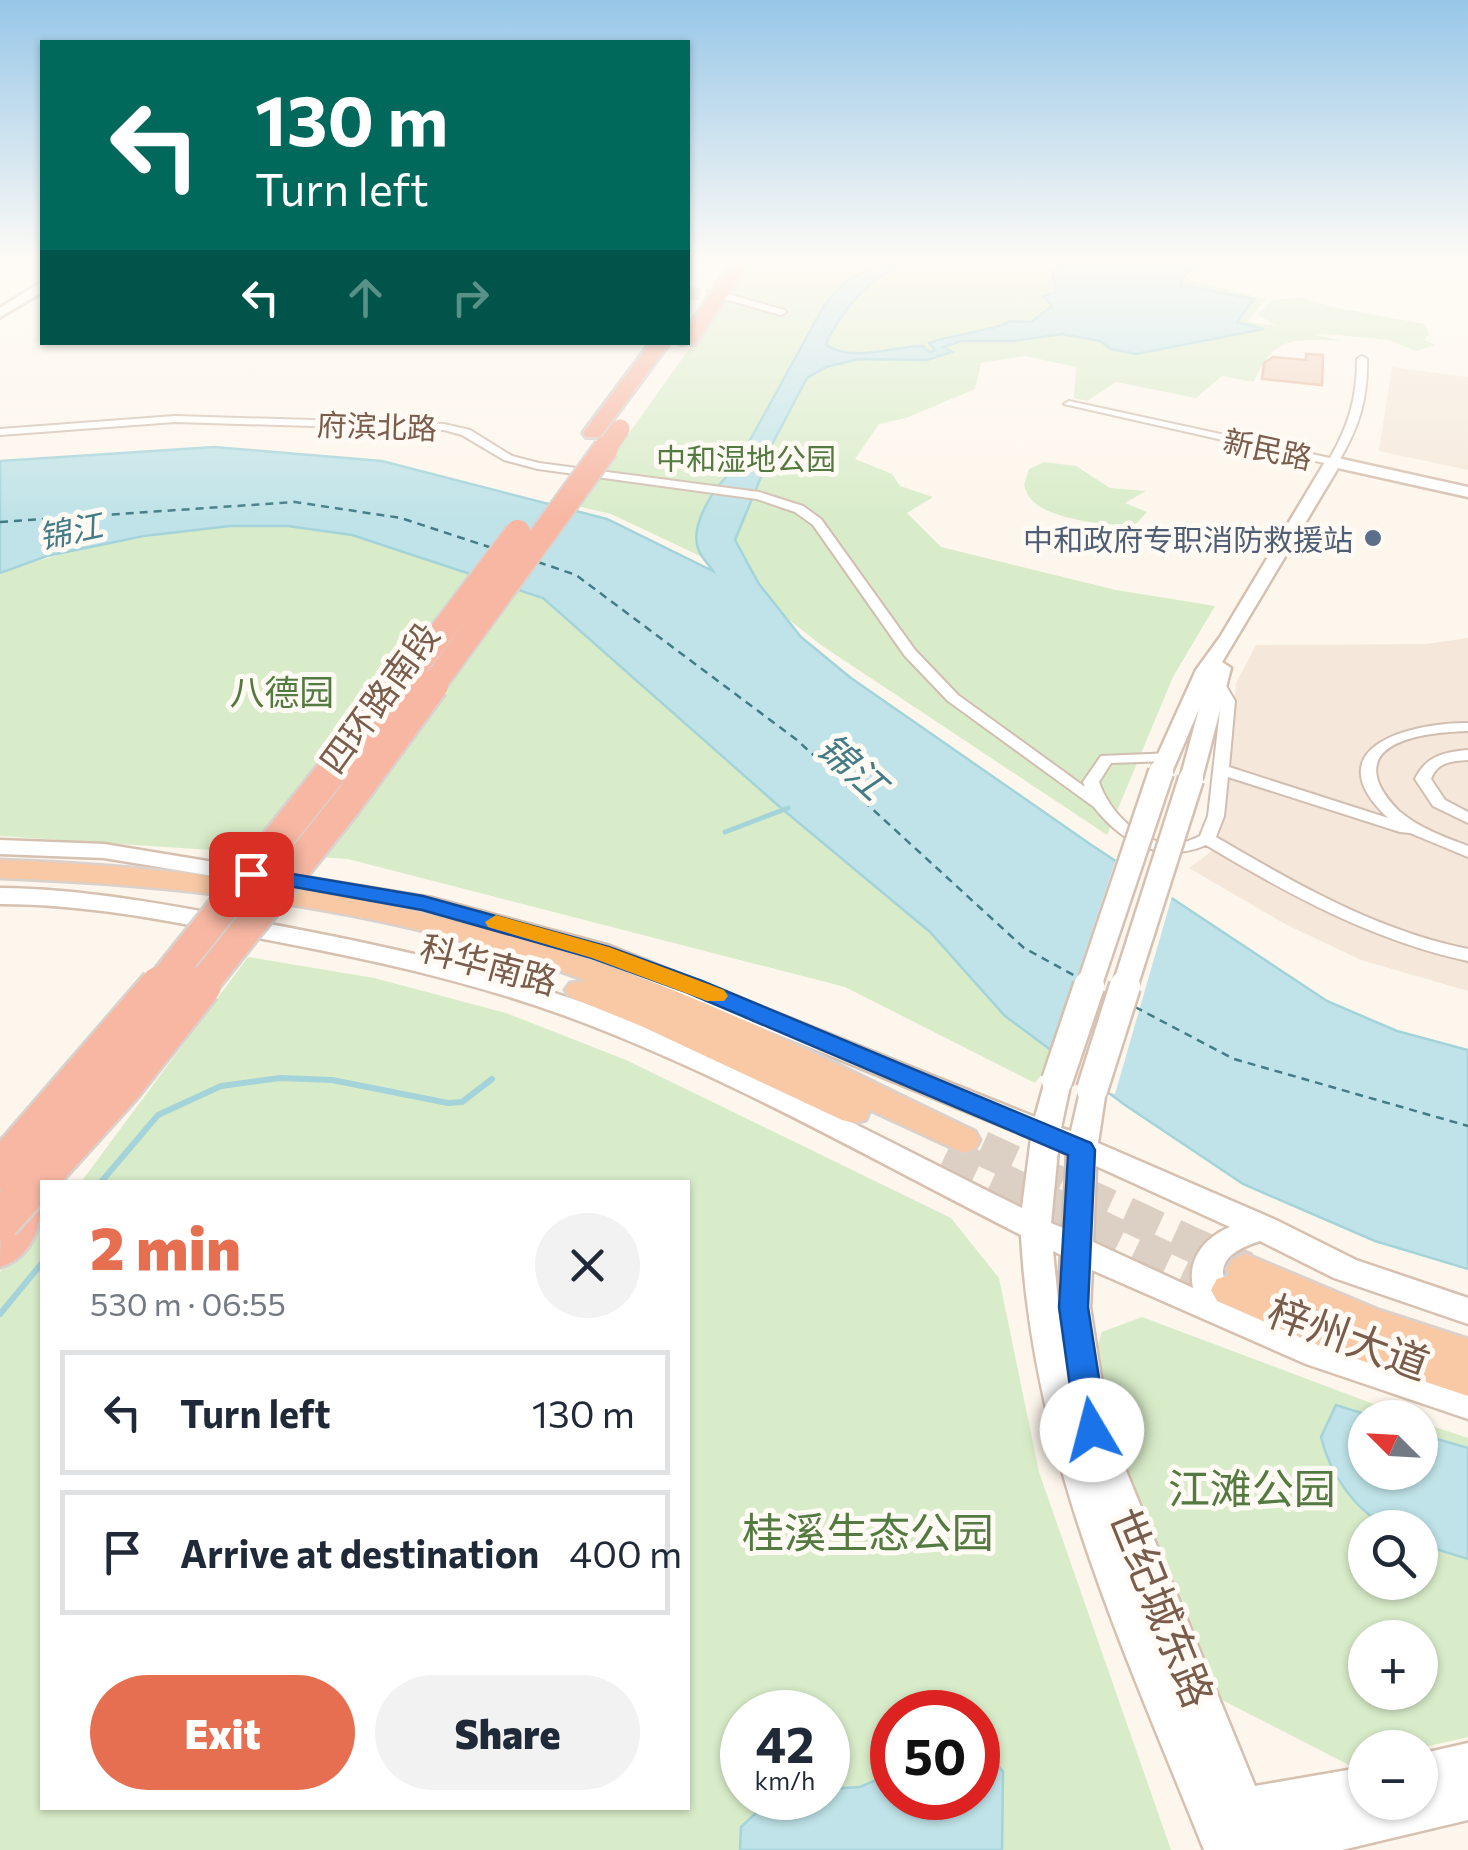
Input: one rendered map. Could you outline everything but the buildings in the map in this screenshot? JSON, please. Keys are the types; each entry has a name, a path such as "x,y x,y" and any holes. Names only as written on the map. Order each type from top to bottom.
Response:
{"highway":[{"name":"四环路南段","path":"0,1221 123,1085 346,804 607,431 658,347"},
{"name":"四环路南段","path":"0,1171 97,1064 315,799 607,431 680,347"},
{"name":"科华南路","path":"0,869 102,870 308,901 419,924 582,968 669,1001 954,1147 568,984 410,941 290,918 88,884 0,881"},
{"path":"52,1180 123,1085"},
{"path":"0,1251 40,1197"},
{"name":"梓州大道","path":"1237,1294 1366,1322 1468,1355"},
{"name":"梓州大道","path":"1237,1294 1340,1338 1468,1379"}],"main road":[{"name":"新民路","path":"1334,462 1468,492"},
{"path":"1229,639 1334,462"},
{"name":"世纪城东路","path":"1229,639 1191,779 1092,1090 1082,1150 1074,1307 1092,1430 1242,1837"},
{"name":"世纪城东路","path":"1229,639 1206,670 1164,764 1057,1081 1045,1135 1036,1231 1044,1315 1063,1424 1097,1526 1242,1837"},
{"path":"0,847 104,851 423,903 600,952 694,986 1082,1150 1265,1228 1345,1268 1468,1311"},
{"path":"102,870 221,869"},
{"path":"0,896 138,907 395,955 479,977 620,1027 1076,1250 1237,1294 1351,1367 1468,1406"},
{"path":"568,984 620,1027"},
{"path":"1237,1294 1209,1299 1205,1267 1220,1243 1240,1233 1265,1228"},
{"path":"1438,1770 1468,1763"},
{"path":"1242,1837 1348,1793"},
{"path":"1242,1837 1468,1800"}],"street":[{"path":"1334,462 1358,421 1364,398 1362,360"},
{"name":"新民路","path":"1068,404 1334,462"},
{"name":"府滨北路","path":"0,432 175,419 444,427 466,432 508,458 538,466 645,478 786,503 817,522 910,653 953,698 1130,832 1159,848 1181,850 1207,839"},
{"path":"1217,682 1228,701 1216,816 1207,839 1287,886 1400,940 1468,956"},
{"path":"1426,836 1396,816 1376,795 1368,774 1373,755 1389,740 1414,730 1468,727"},
{"path":"1468,755 1436,760 1426,769 1423,779 1439,803 1468,818"},
{"path":"1095,802 1091,782 1106,759 1164,764"},
{"path":"1221,770 1468,852"}],"shaded area":[{"path":"1392,367 1468,377 1468,470 1379,451"},
{"path":"1468,638 1468,991 1361,960 1285,924 1189,868 1219,846 1236,683 1256,645 1426,644"}],"green space":[{"name":"中和湿地公园","path":"690,347 1279,347 1261,366 1254,382 1222,376 1196,398 1116,382 1087,401 1074,398 1076,367 1025,356 981,363 975,389 906,418 879,424 855,459 892,474 900,486 933,497 907,513 941,547 1116,590 1215,606 1173,677 1107,835 821,645 719,565 611,514 577,506"},
{"path":"1044,462 1076,466 1110,488 1146,491 1125,503 1147,512 1137,523 1113,524 1050,512 1031,499 1024,485 1029,469"},
{"name":"八德园","path":"230,526 288,526 352,535 543,598 781,808 883,888 968,970 1005,1016 1057,1054 1035,1083 845,987 348,859 0,836 0,573 114,543"},
{"name":"桂溪生态公园","path":"248,957 374,978 506,1013 626,1060 951,1218 999,1278 1039,1472 1171,1850 0,1850 0,1272 40,1227 40,1810 690,1810 690,1180 82,1180"},
{"name":"江滩公园","path":"1142,1317 1363,1400 1348,1400 1348,1490 1438,1490 1438,1428 1468,1438 1468,1737 1438,1744 1438,1730 1348,1730 1348,1764 1218,1698 1132,1502 1095,1353 1102,1332"}],"water":[{"name":"锦江","path":"801,347 831,347 849,353 911,347 924,347 930,352 935,350 933,347 945,347 952,352 927,360 859,359 826,367 807,378 759,469 761,477 735,540 759,584 801,637 851,678 1090,844 1327,1001 1397,1031 1468,1050 1468,1269 1375,1241 1243,1184 1125,1105 1005,1016 930,932 781,808 543,598 352,535 288,526 230,526 144,536 47,556 0,573 0,461 214,447 382,461 607,519 713,571 700,554 697,530 718,486 733,471"},
{"path":"1109,347 1170,347 1136,354"},
{"path":"1336,1405 1348,1409 1348,1490 1438,1490 1438,1439 1468,1448 1468,1559 1438,1550 1438,1510 1363,1510 1337,1476 1321,1437"},
{"path":"1000,1768 1002,1850 740,1850 741,1827 748,1820 850,1820 850,1788 870,1783 870,1820 1000,1820"}],"pier":[{"path":"1117,856 1173,893 1115,1094 1095,1089 1051,1056"}],"waterway":[{"path":"725,832 788,808"},
{"path":"103,1180 158,1115 221,1086 280,1078 332,1080 448,1103 462,1102 492,1079"},
{"path":"0,1314 40,1265"}],"ferry route":[{"path":"0,522 295,502 401,518 492,548"},
{"path":"538,562 576,575 797,740 1024,948 1079,978"},
{"path":"1135,1007 1234,1059 1468,1126"}],"tunnel":[{"path":"981,1148 1246,1269"},
{"path":"946,1154 1228,1289"}],"slow traffic":[{"path":"496,922 600,952 716,996"}],"place":[{"name":"中和政府专职消防救援站","path":"1373,538"}],"route":[{"path":"251,874 423,903 600,952 694,986 1082,1150 1074,1307 1092,1430"}]}
